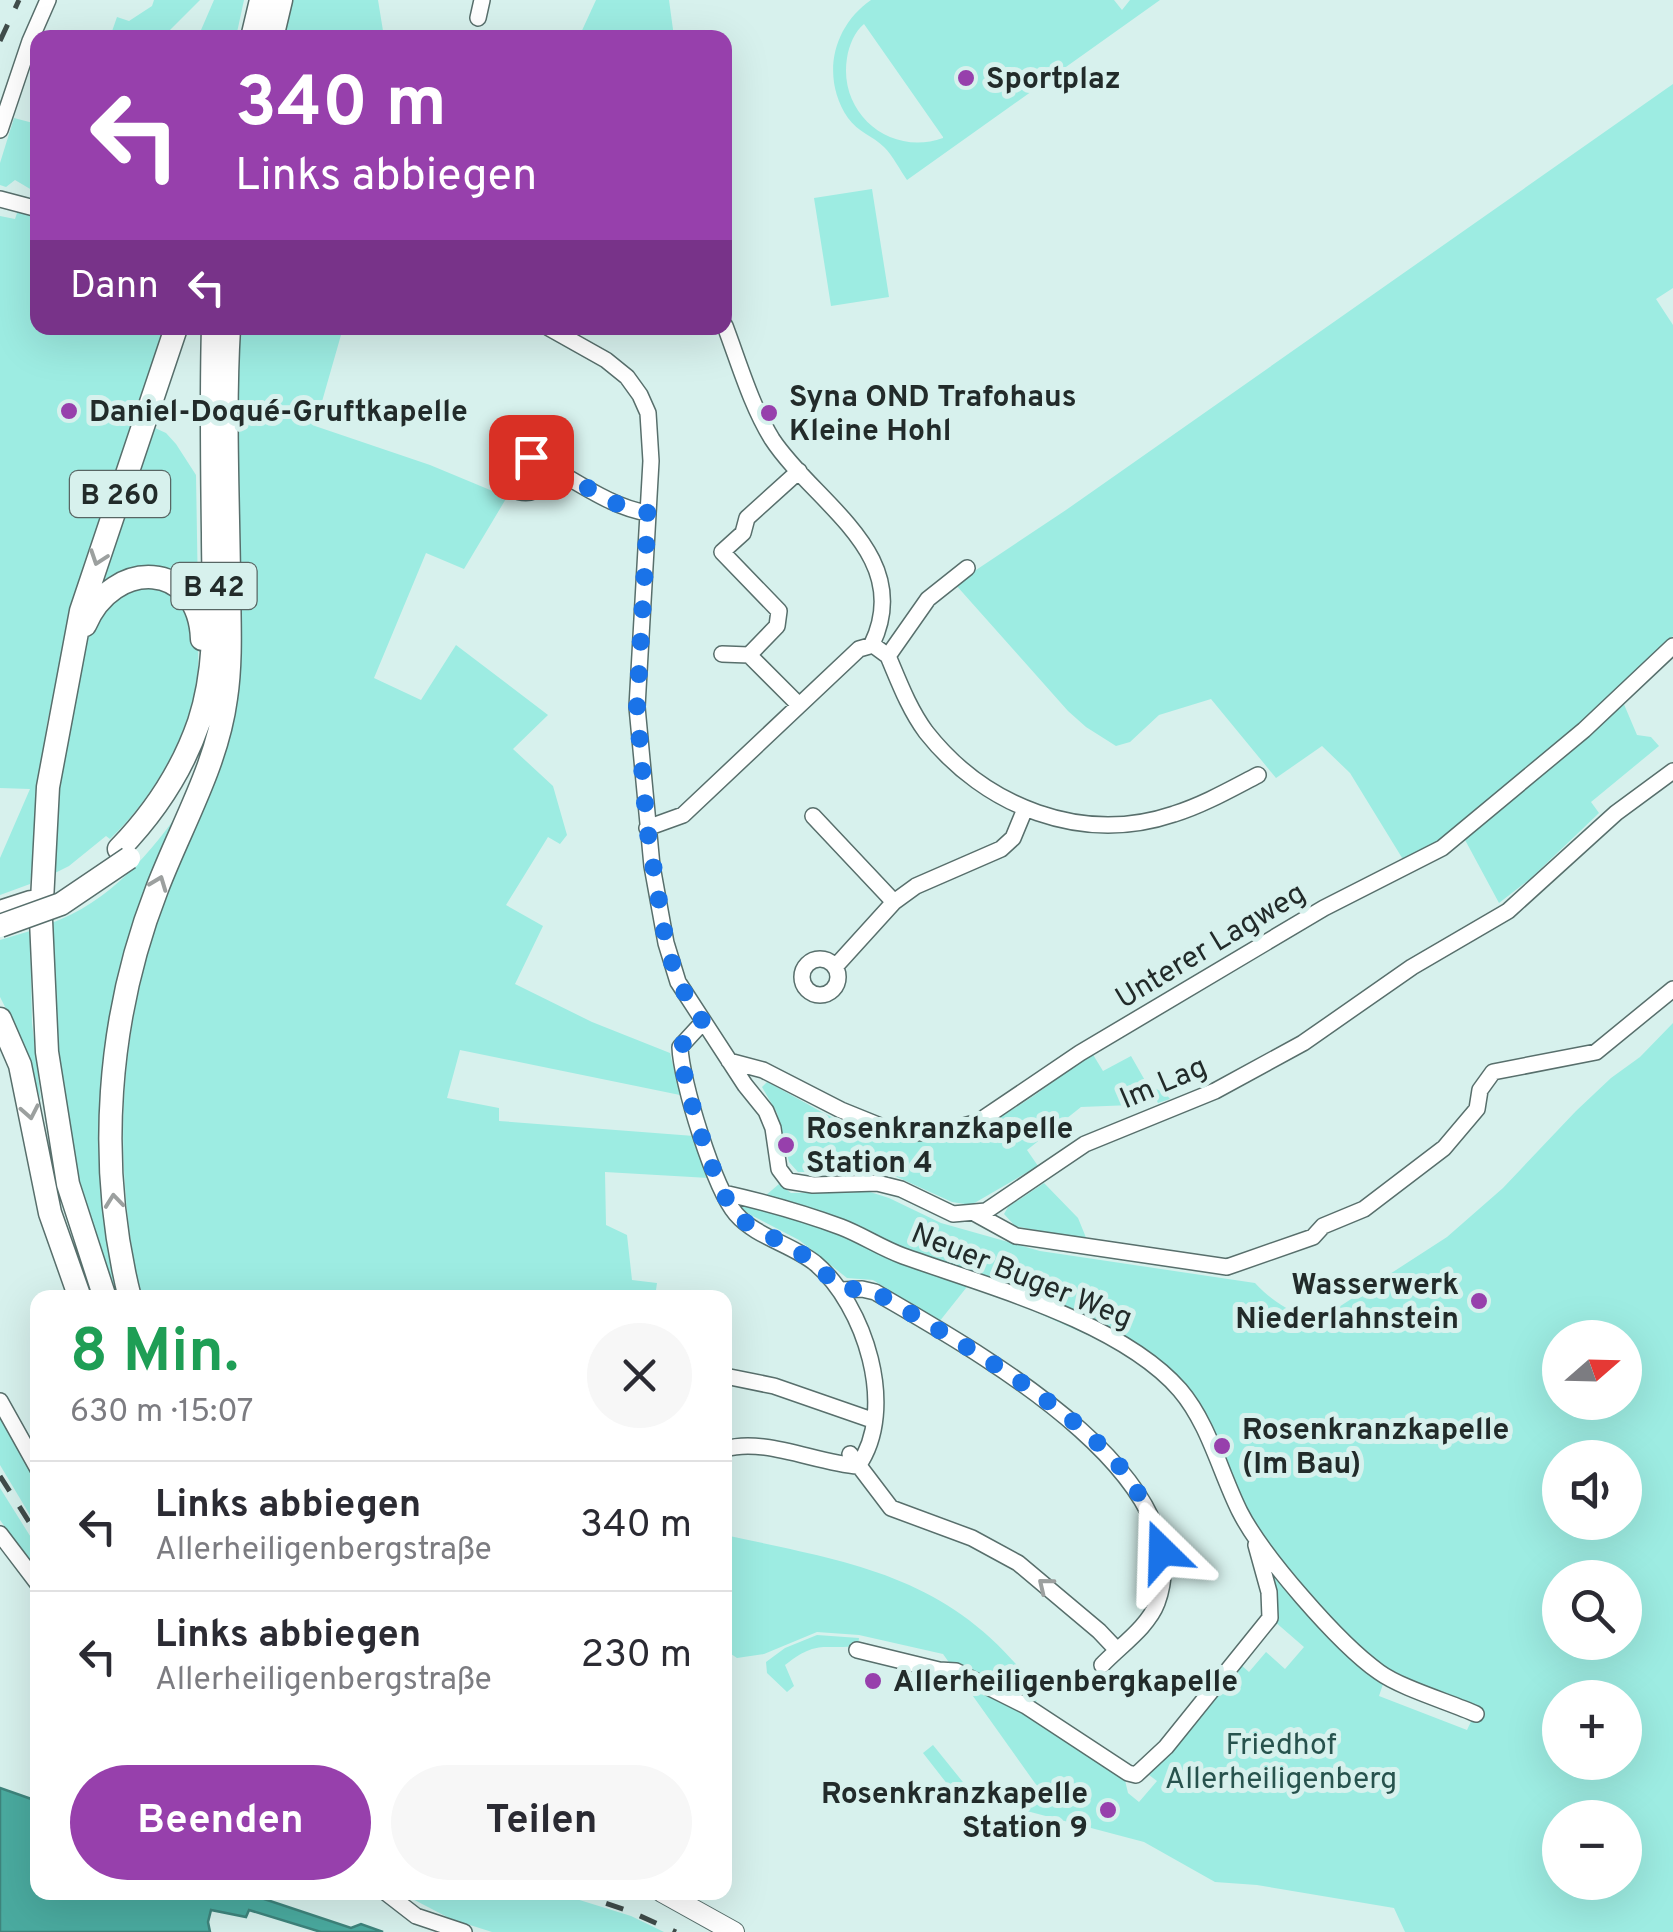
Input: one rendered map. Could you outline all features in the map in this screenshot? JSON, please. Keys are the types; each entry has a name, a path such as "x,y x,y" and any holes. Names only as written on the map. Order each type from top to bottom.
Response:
{"highway":[{"path":"254,30 261,0"},
{"path":"274,30 281,0"},
{"name":"B 260","path":"102,1290 68,1184 47,1052 41,920 48,787 80,610 174,335"},
{"name":"B 42","path":"0,926 61,904 124,854 169,810 200,756 219,700 230,642 221,335"},
{"name":"B 42","path":"0,912 32,902 124,854 162,798 188,750 203,705 212,637 221,335"},
{"name":"B 42","path":"73,656 94,607 120,583 150,576 178,586 198,611 202,629 201,668 188,750"},
{"path":"128,1290 112,1177 111,1104 118,1033 132,964 154,894 217,743 230,642"},
{"path":"0,1020 20,1066 45,1191 77,1290"}],"main road":[{"path":"676,1900 734,1932"}],"street":[{"path":"35,30 48,0"},
{"path":"478,18 482,0"},
{"path":"0,130 30,41"},
{"path":"0,199 30,206"},
{"path":"561,335 627,377 648,413 648,513 637,707 647,828 670,956 678,982 768,1114 779,1168 786,1180 813,1185 877,1182 950,1213 976,1214 1016,1236 1227,1267 1242,1264 1313,1237 1321,1227 1364,1209 1396,1186 1444,1148 1477,1108 1480,1090 1494,1072 1596,1052 1673,989"},
{"path":"729,335 768,431 844,518 869,557 884,598 882,623 872,644"},
{"path":"749,655 776,626 780,614 722,552 744,533 747,518 799,470"},
{"path":"561,472 619,505 648,513"},
{"path":"888,656 928,599 967,568"},
{"path":"872,644 888,656 906,700 936,742 972,778 1024,810 1072,822 1128,824 1175,814 1258,775"},
{"path":"647,828 682,815 846,659 872,644"},
{"name":"Unterer Lagweg","path":"729,1061 763,1070 883,1127 942,1132 978,1122 1080,1053 1324,908 1442,848 1584,730 1673,646"},
{"path":"722,654 749,655 798,704"},
{"name":"Im Lag","path":"976,1214 1000,1203 1085,1144 1215,1090 1306,1041 1412,967 1508,912 1616,813 1673,771"},
{"path":"835,967 894,902 916,886 1002,849 1013,838 1024,810"},
{"path":"813,816 894,902"},
{"path":"703,1022 680,1047 682,1068 724,1193 736,1214 816,1264 842,1290 870,1354 875,1383 868,1451 854,1460 830,1464 756,1446 732,1448"},
{"name":"Neuer Buger Weg","path":"724,1193 766,1202 843,1228 898,1254 977,1280 1051,1311 1129,1348 1167,1378 1198,1414 1226,1484 1253,1536 1333,1629 1379,1672 1476,1714"},
{"path":"842,1290 862,1288 875,1292 1006,1374 1054,1407 1129,1479 1157,1534 1164,1570 1154,1610 1102,1665"},
{"path":"732,1377 774,1386 872,1420"},
{"path":"0,1401 30,1455"},
{"path":"854,1460 891,1508 972,1538 1018,1563 1117,1650"},
{"path":"0,1534 30,1573"},
{"path":"858,1650 939,1670 956,1670 1026,1706 1136,1775 1166,1747 1270,1618 1270,1592 1253,1536"},
{"path":"395,1900 416,1916 464,1932"}],"green space":[{"path":"154,0 200,0 170,30 112,30 117,17 129,21 152,6"},
{"path":"214,0 244,0 238,30 201,30"},
{"path":"291,0 378,0 383,30 284,30"},
{"path":"596,0 669,0 673,30 582,30"},
{"name":"Sportplaz","path":"871,0 1114,0 1122,10 1130,0 1160,0 907,180 884,147 848,118 835,86 833,70 839,39 858,11","holes":["864,24 943,138 923,142 887,136 859,112 846,78 847,58 853,39"]},
{"path":"1673,84 1673,288 1656,299 1673,325 1673,636 1583,722 1440,843 1404,861 1350,773 1322,746 1276,778 1211,699 1159,715 1130,742 1116,746 1068,711 955,584 1066,510"},
{"path":"14,118 30,122 30,189 15,180 6,187 0,185 0,163"},
{"path":"872,189 889,297 831,306 814,198"},
{"path":"18,210 30,213 30,335 162,335 66,639 47,723 30,884 0,895 0,858 30,789 0,788 0,216 15,219"},
{"path":"241,335 341,335 315,426 430,465 507,497 464,569 426,553 374,678 421,700 456,645 548,715 513,749 553,786 567,835 560,844 548,837 506,905 543,926 515,984 592,1022 670,1053 680,1095 460,1050 447,1098 499,1108 499,1121 694,1136 709,1178 605,1172 606,1225 627,1235 632,1280 657,1283 656,1290 140,1290 125,1191 123,1139 130,1036 154,934 171,882 222,762 236,699 240,637"},
{"path":"155,428 176,444 196,475 198,596 137,568 123,571 99,586"},
{"path":"135,583 179,596 194,628 198,666 187,721 161,774 128,820 110,839 106,836 69,866 51,875 55,807 84,651 95,616"},
{"path":"1623,702 1637,735 1651,737 1659,746 1591,802 1599,813 1499,903 1464,838"},
{"path":"187,802 120,990 123,1290 114,1290 99,1252 74,1161 60,1068 49,924 92,903 127,874"},
{"path":"30,931 32,1023 41,1101 23,1042 0,997 0,940"},
{"name":"Friedhof Allerheiligenberg","path":"1673,1023 1673,1932 1405,1932 1394,1908 1257,1885 1215,1882 1144,1842 1023,1810 1042,1793 943,1654 859,1635 817,1632 764,1654 737,1658 732,1655 732,1537 896,1579 968,1620 1002,1649 1034,1686 1038,1695 1035,1706 1124,1776 1128,1793 1139,1802 1157,1781 1149,1775 1241,1665 1249,1672 1266,1652 1285,1669 1304,1647 1266,1614 1256,1560 1192,1417 1172,1390 1126,1352 970,1283 939,1322 873,1280 847,1278 799,1240 745,1212 741,1202 765,1196 779,1184 791,1193 870,1192 941,1223 1040,1251 1255,1283 1287,1308 1305,1315 1325,1316 1447,1237 1503,1188 1576,1111 1640,1057","holes":["1388,1669 1477,1709 1467,1730 1379,1696"]},
{"path":"1092,1053 1103,1071 1131,1056 1147,1084 1170,1099 1158,1103 1155,1097 1132,1105 1081,1107 1027,1150 1038,1166 971,1205 952,1202 886,1172 798,1172 789,1162 777,1113 762,1087 767,1082 835,1119 878,1136 938,1140 992,1121"},
{"path":"1044,1183 1078,1218 1087,1240 1015,1226 1004,1214 1008,1207"},
{"path":"0,1414 30,1467 30,1515 0,1465"},
{"path":"0,1488 30,1536 30,1562 0,1520"},
{"path":"817,1635 859,1638 858,1646 820,1647 796,1657 785,1665 794,1686 787,1692 767,1673 766,1662 785,1648"},
{"path":"933,1745 979,1802 959,1799 923,1753"},
{"path":"414,1900 580,1900 631,1916 664,1932 492,1932 451,1919"}],"shaded area":[{"path":"0,1788 30,1799 30,1900 267,1900 351,1928 361,1924 383,1932 321,1932 249,1910 246,1917 211,1910 210,1932 0,1932"}],"railway":[{"path":"0,41 19,0"},
{"path":"0,1476 30,1523"},
{"path":"596,1900 676,1932"}],"place":[{"name":"Sportplaz","path":"966,78"},
{"name":"Daniel-Doqué-Gruftkapelle","path":"69,411"},
{"name":"Syna OND Trafohaus Kleine Hohl","path":"769,413"},
{"name":"Rosenkranzkapelle Station 4","path":"786,1145"},
{"name":"Wasserwerk Niederlahnstein","path":"1479,1301"},
{"name":"Rosenkranzkapelle (Im Bau)","path":"1222,1446"},
{"name":"Allerheiligenbergkapelle","path":"873,1681"},
{"name":"Rosenkranzkapelle Station 9","path":"1108,1810"}],"route":[{"path":"531,457 619,505 648,513 637,707 647,828 666,943 678,982 703,1022 680,1047 682,1070 701,1132 734,1211 754,1228 816,1264 842,1290 862,1288 875,1292 974,1352 1054,1407 1129,1479 1162,1551"}]}
